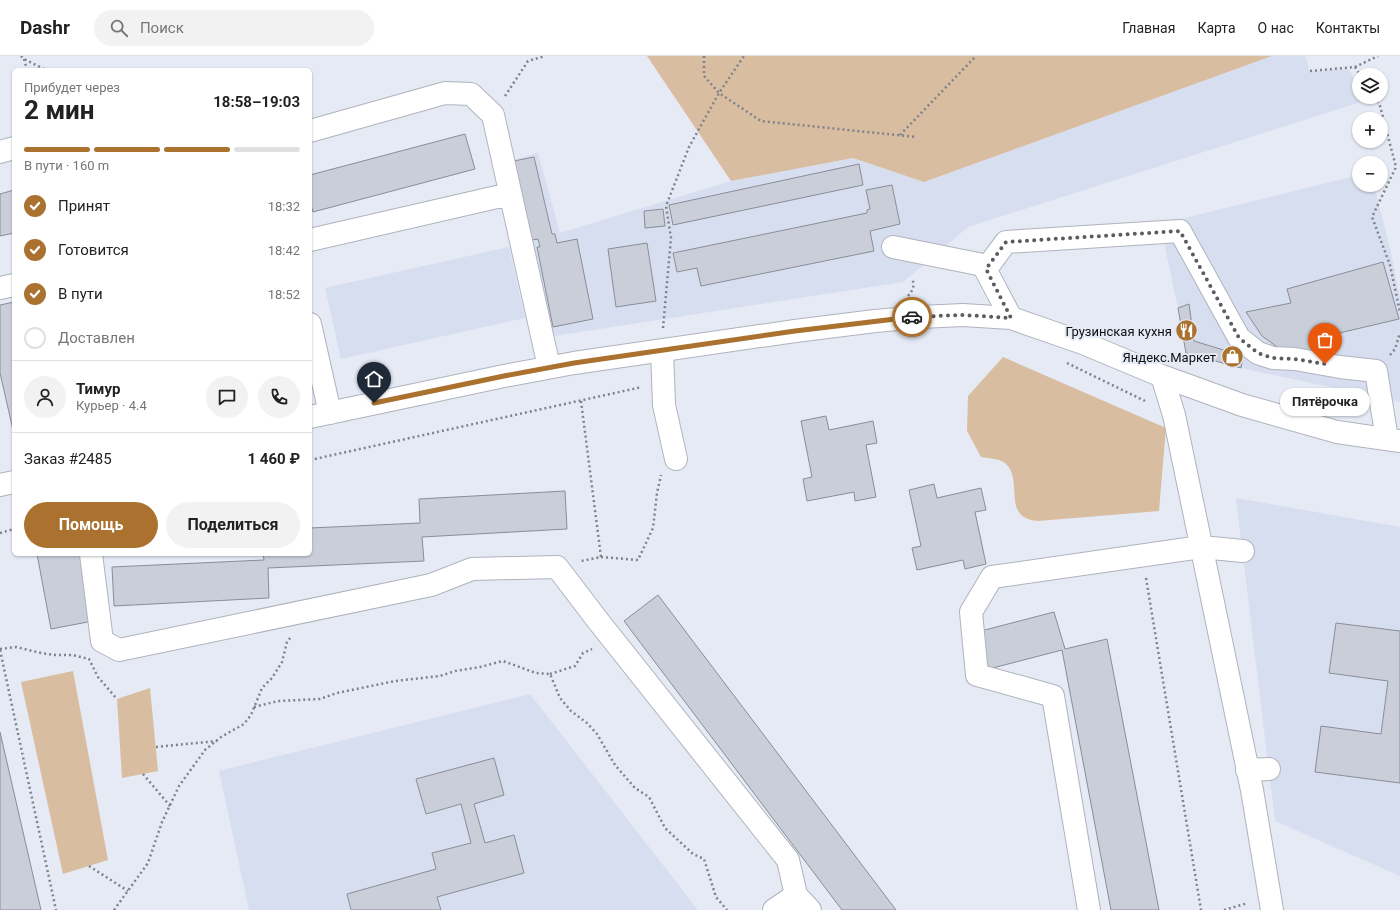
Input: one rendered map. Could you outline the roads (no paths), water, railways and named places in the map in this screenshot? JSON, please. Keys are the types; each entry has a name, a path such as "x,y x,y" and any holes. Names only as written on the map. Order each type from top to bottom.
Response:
{"street":[{"path":"312,129 445,93 471,94 493,115 549,367"},
{"path":"0,152 12,149"},
{"path":"312,240 510,194"},
{"path":"312,342 320,415 549,367 662,341 795,331 905,318 963,315 1011,318 1242,405 1337,432 1394,440 1376,371 1340,367 1295,359 1272,358 1258,353 1239,338 1180,231 1006,242 986,269"},
{"path":"893,247 983,265 1011,318"},
{"path":"0,288 12,285"},
{"path":"662,341 664,405 676,459"},
{"path":"1162,376 1174,415 1247,770 1272,910"},
{"path":"0,485 12,482"},
{"path":"1089,910 1053,696 977,675 972,612 992,577 1201,547 1243,551"},
{"path":"91,556 102,641 119,650 431,585 472,569 557,567 612,639 788,860 803,903 774,910"},
{"path":"1247,770 1269,769"}],"place":[{"name":"Грузинская кухня","path":"1187,331"},
{"name":"Яндекс.Маркет","path":"1232,357"},
{"name":"Пятёрочка","path":"1325,364"}]}
